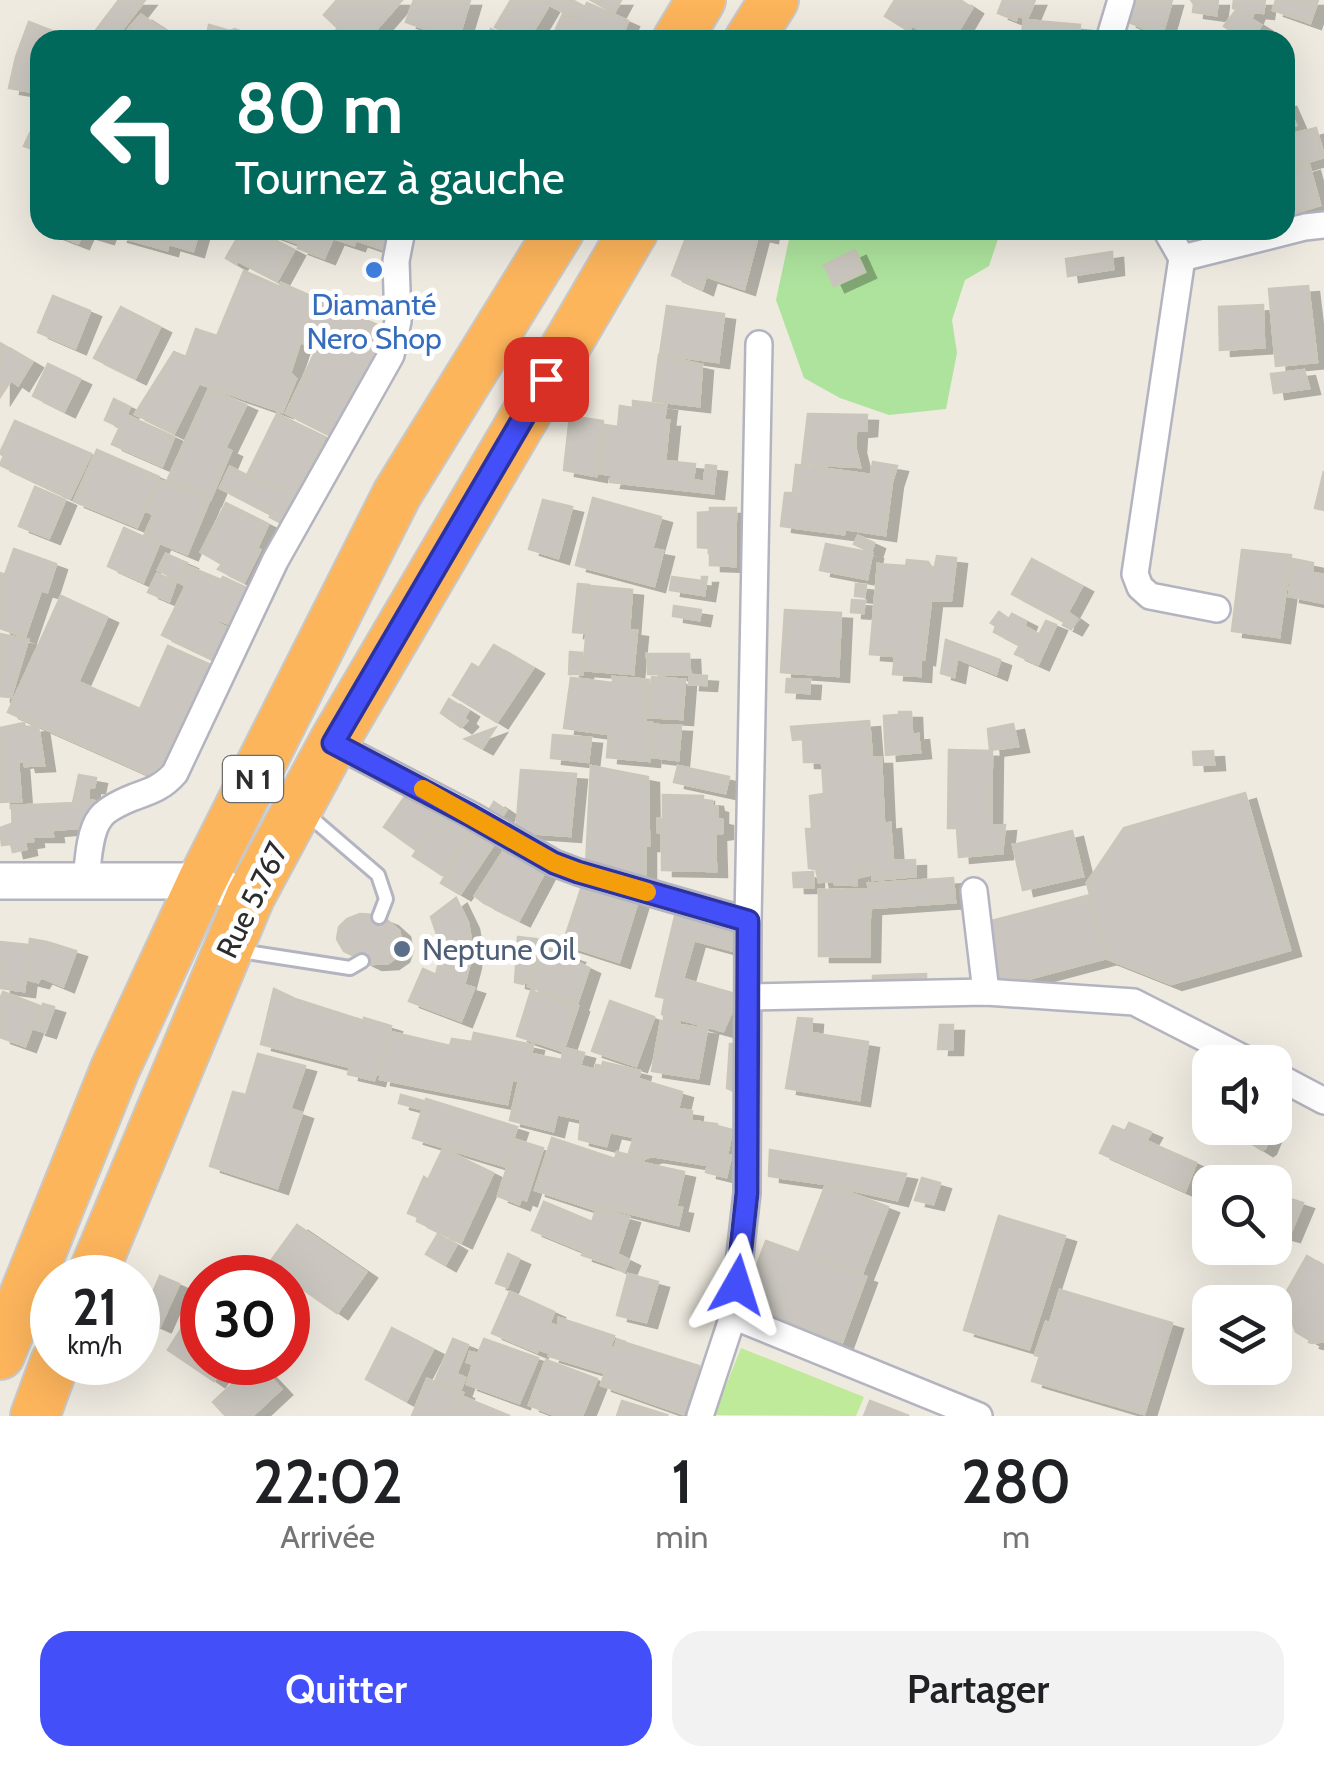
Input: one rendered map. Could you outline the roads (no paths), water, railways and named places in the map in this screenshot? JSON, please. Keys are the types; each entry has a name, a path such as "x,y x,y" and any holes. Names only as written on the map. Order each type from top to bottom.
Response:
{"highway":[{"path":"683,30 701,0"},
{"path":"755,30 774,0"},
{"name":"N 1","path":"0,1355 116,1069 202,880 397,494 554,240"},
{"name":"Rue 5.767","path":"101,1255 250,896 333,743 628,240"},
{"path":"35,1416 47,1385"}],"main road":[{"path":"0,881 202,880 250,896"}],"street":[{"path":"1112,30 1121,0"},
{"path":"1295,230 1324,225"},
{"path":"86,881 90,844 100,818 127,800 156,789 175,772 275,562 391,356 398,322 396,261 400,240"},
{"path":"1172,240 1182,258 1135,574 1150,596 1217,608"},
{"path":"1182,258 1253,240"},
{"path":"700,1416 733,1316 747,1193 759,344"},
{"path":"333,743 554,863 748,921"},
{"path":"974,891 986,992"},
{"path":"748,998 986,992 1134,1002 1218,1045"},
{"path":"1292,1084 1324,1101"},
{"path":"733,1316 979,1416"}],"lane":[{"path":"298,807 378,875 386,900 379,916"},
{"path":"228,949 350,968 362,961"}],"place":[{"name":"Diamanté Nero Shop","path":"374,270"},
{"name":"Neptune Oil","path":"402,949"}]}
